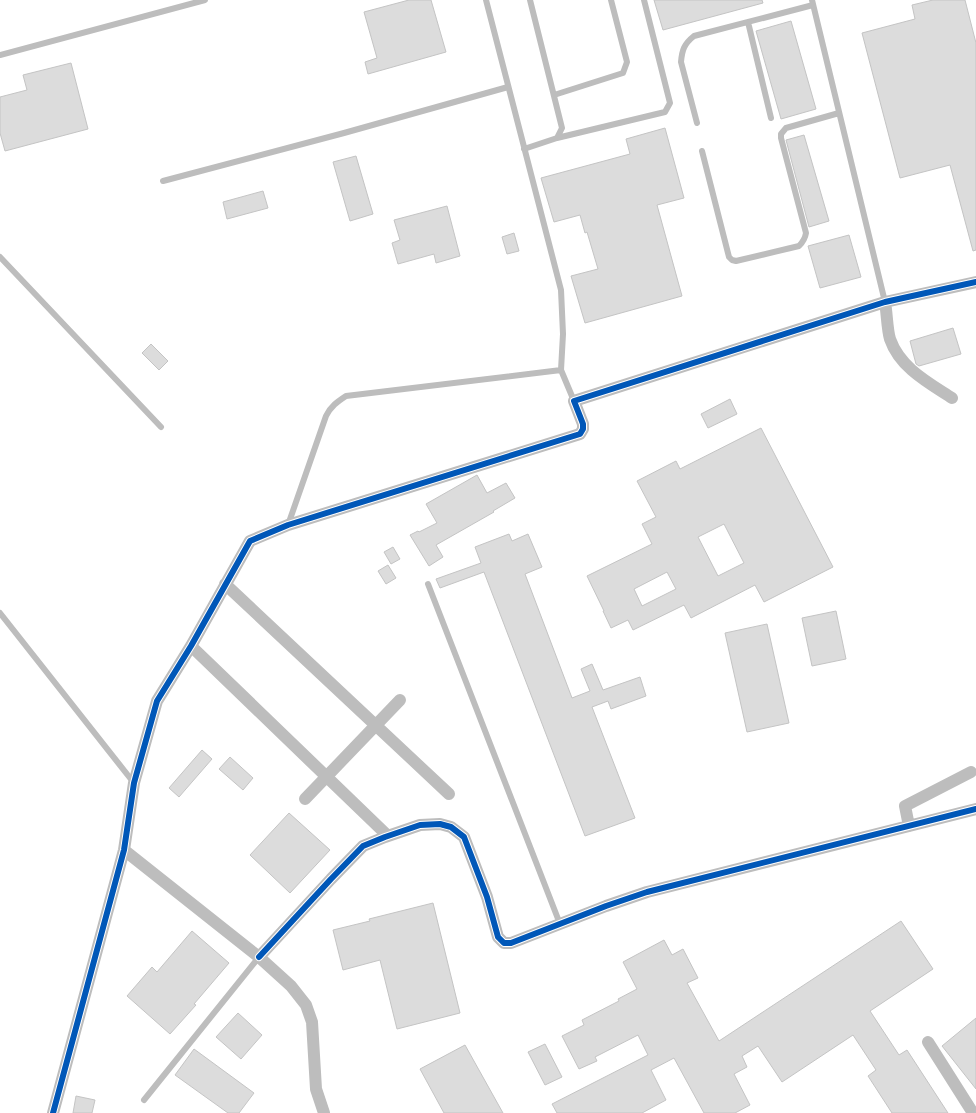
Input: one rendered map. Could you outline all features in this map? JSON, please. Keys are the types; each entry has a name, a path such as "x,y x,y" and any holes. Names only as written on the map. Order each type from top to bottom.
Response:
{"street":[{"path":"53,1113 124,850 134,782 157,701 191,646 250,541 288,525 580,434 583,429 583,424 574,401 885,302 976,282"},
{"path":"885,302 890,339 899,358 912,371 952,398"},
{"path":"225,584 449,794"},
{"path":"191,646 388,836"},
{"path":"305,800 400,700"},
{"path":"909,826 905,806 971,772"},
{"path":"259,957 363,846 420,825 440,824 451,827 464,837 487,897 498,937 504,943 511,943 606,906 647,892 976,809"},
{"path":"124,850 259,957 291,986 306,1005 312,1022 316,1089 324,1113"},
{"path":"928,1042 973,1113"}],"lane":[{"path":"0,55 205,0"},
{"path":"486,0 561,290 563,334 561,370 574,401"},
{"path":"530,0 562,128 557,138"},
{"path":"554,95 623,73 627,62 611,0"},
{"path":"524,149 557,138 665,112 670,103 644,0"},
{"path":"697,123 681,62 681,53 686,43 694,36 748,22 812,2 885,302"},
{"path":"748,22 771,118"},
{"path":"163,181 344,133 508,87"},
{"path":"702,151 728,257 736,262 799,246 805,238 806,232 781,134 786,128 839,113"},
{"path":"0,257 161,427"},
{"path":"288,525 326,416 330,408 336,402 346,396 561,370"},
{"path":"428,584 560,924"},
{"path":"0,613 134,782"},
{"path":"144,1100 259,957"}],"building":[{"path":"409,0 431,0 446,52 368,74 365,62 377,58 364,12"},
{"path":"654,0 762,0 763,3 663,30"},
{"path":"933,0 965,0 976,43 976,250 973,251 950,165 900,178 862,33 915,19 912,5"},
{"path":"791,21 816,109 781,119 756,31"},
{"path":"71,63 88,129 5,151 0,133 0,97 27,90 23,75"},
{"path":"665,128 684,198 657,205 682,296 585,323 571,276 598,269 587,232 585,233 580,215 554,222 541,178 630,154 626,139"},
{"path":"804,135 829,221 809,227 786,140"},
{"path":"356,156 373,214 350,221 333,162"},
{"path":"263,191 268,208 227,219 223,202"},
{"path":"447,206 460,256 436,263 434,254 398,264 392,243 400,240 394,220"},
{"path":"514,233 519,251 507,254 502,237"},
{"path":"849,235 861,277 820,288 808,246"},
{"path":"953,328 961,354 919,366 916,364 910,341"},
{"path":"151,344 168,361 159,370 142,353"},
{"path":"730,399 737,414 708,428 701,414"},
{"path":"761,428 833,567 764,602 755,585 691,618 684,605 633,630 628,620 611,628 587,576 652,544 642,524 656,517 637,481 676,461 680,469","holes":["724,524 744,563 718,576 698,537","667,572 676,589 642,606 634,589"]},
{"path":"477,475 487,493 506,483 515,498 493,511 494,512 436,545 443,557 429,566 410,535 437,523 426,504"},
{"path":"509,534 512,541 528,534 542,567 525,574 572,698 590,691 581,669 592,664 603,690 640,677 646,696 611,709 608,701 592,707 635,818 585,836 484,572 440,588 436,579 481,563 475,547"},
{"path":"393,547 400,559 391,564 384,552"},
{"path":"388,565 396,578 386,584 378,571"},
{"path":"836,611 846,659 812,666 802,618"},
{"path":"767,624 789,723 747,732 725,633"},
{"path":"202,750 212,759 179,797 169,788"},
{"path":"230,757 253,778 243,790 219,769"},
{"path":"289,813 330,850 290,893 250,855"},
{"path":"433,903 460,1013 397,1029 380,960 343,970 333,930 370,921 369,919"},
{"path":"901,921 933,969 870,1011 899,1055 907,1050 948,1113 892,1113 868,1076 876,1070 853,1035 782,1082 758,1046 742,1056 747,1067 734,1074 750,1105 735,1113 704,1113 674,1058 651,1070 666,1100 642,1113 557,1113 552,1104 648,1055 638,1035 595,1057 597,1061 579,1069 562,1036 584,1025 582,1020 619,1001 618,999 637,989 623,962 664,940 672,955 683,949 698,978 687,983 719,1041"},
{"path":"192,931 229,963 194,1004 196,1005 170,1034 127,996 152,967 157,972"},
{"path":"238,1013 262,1035 241,1059 216,1037"},
{"path":"976,1018 976,1089 942,1046"},
{"path":"545,1044 562,1077 545,1085 528,1052"},
{"path":"465,1045 503,1113 444,1113 420,1069"},
{"path":"194,1049 254,1093 239,1113 228,1113 175,1075"},
{"path":"76,1096 95,1100 92,1113 73,1113"}],"cycle path":[{"path":"53,1113 124,850 134,783 157,701 191,646 250,541 288,525 580,434 583,429 583,424 574,401 885,302 976,282"},
{"path":"259,957 363,846 420,825 440,824 451,827 464,837 487,897 498,937 504,943 511,943 606,906 647,892 976,809"}]}
